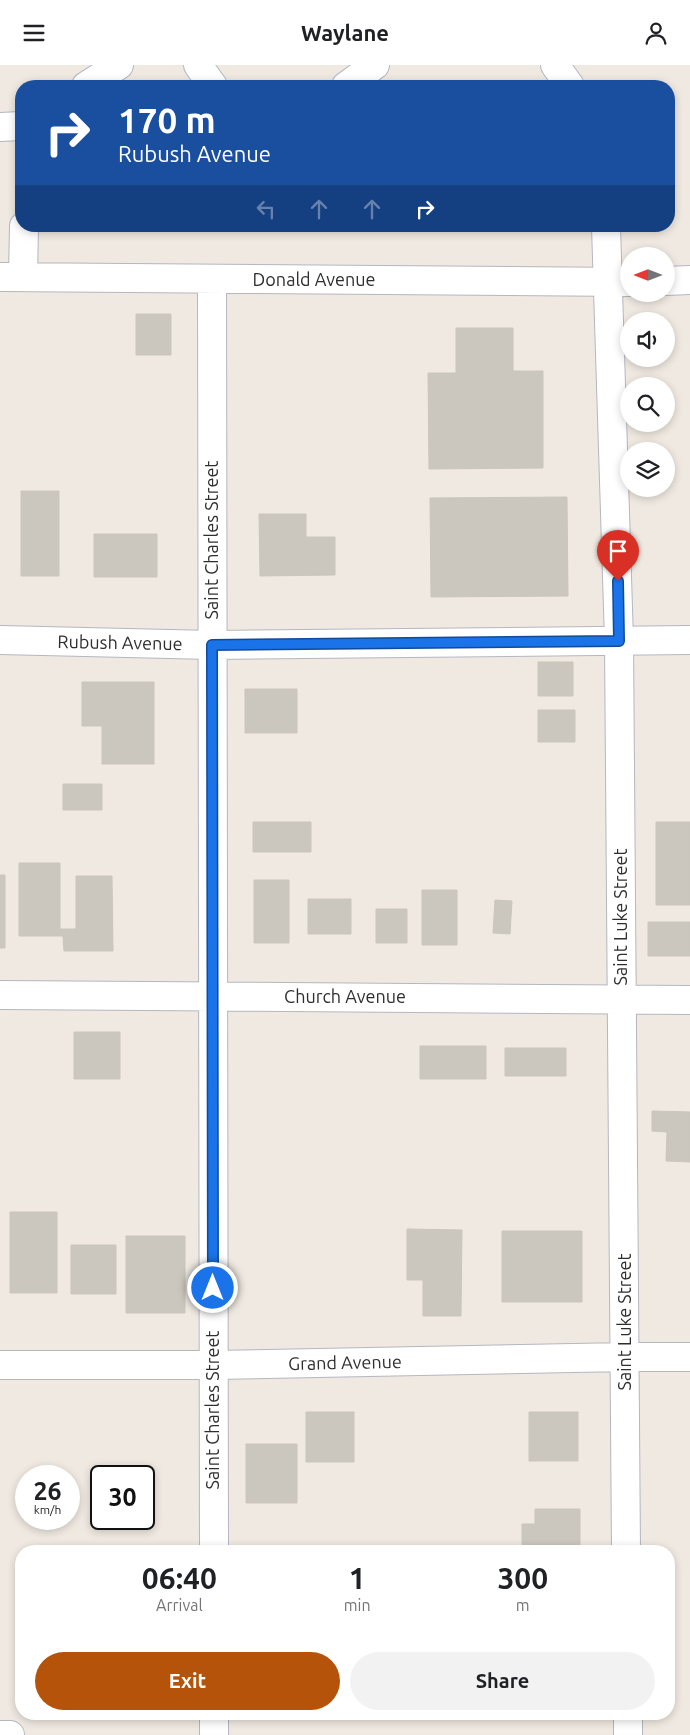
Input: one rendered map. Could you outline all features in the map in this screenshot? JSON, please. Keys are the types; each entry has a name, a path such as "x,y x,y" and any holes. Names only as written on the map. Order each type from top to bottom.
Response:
{"street":[{"path":"95,80 119,65"},
{"path":"198,65 209,80"},
{"path":"354,80 375,65"},
{"path":"555,65 566,80"},
{"path":"0,127 15,126"},
{"path":"11,277 22,232"},
{"name":"Saint Luke Street","path":"607,232 618,282 626,1545"},
{"name":"Donald Avenue","path":"11,277 618,282"},
{"name":"Saint Charles Street","path":"212,279 214,1545"},
{"path":"675,281 690,280"},
{"name":"Rubush Avenue","path":"0,640 212,645 690,640"},
{"name":"Church Avenue","path":"0,995 690,1000"},
{"name":"Grand Avenue","path":"0,1365 213,1365 690,1357"},
{"path":"214,1720 214,1735"},
{"path":"628,1720 628,1735"},
{"path":"0,1735 10,1735"}],"building":[{"path":"136,314 171,314 171,355 136,355"},
{"path":"456,328 513,328 513,371 543,371 543,468 429,469 428,373 456,373"},
{"path":"21,491 59,491 59,576 21,576"},
{"path":"567,497 568,596 431,597 430,498"},
{"path":"259,514 306,514 306,537 335,537 335,575 260,576"},
{"path":"94,534 157,534 157,577 94,577"},
{"path":"538,662 573,662 573,696 538,696"},
{"path":"82,682 154,682 154,764 102,764 102,726 82,726"},
{"path":"245,689 297,689 297,733 245,733"},
{"path":"538,710 575,710 575,742 538,742"},
{"path":"63,784 102,784 102,810 63,810"},
{"path":"253,822 311,822 311,852 253,852"},
{"path":"656,822 690,822 690,905 656,905"},
{"path":"19,863 60,863 60,929 76,929 76,876 112,876 113,951 64,951 63,936 19,936"},
{"path":"0,875 5,875 5,948 0,948"},
{"path":"254,880 289,880 289,943 254,943"},
{"path":"422,890 457,890 457,945 422,945"},
{"path":"308,899 351,899 351,934 308,934"},
{"path":"495,900 512,901 510,934 493,933"},
{"path":"376,909 407,909 407,943 376,943"},
{"path":"648,922 690,922 690,956 648,956"},
{"path":"74,1032 120,1032 120,1079 74,1079"},
{"path":"420,1046 486,1046 486,1079 420,1079"},
{"path":"505,1048 566,1048 566,1076 505,1076"},
{"path":"652,1111 690,1112 690,1162 666,1161 667,1132 652,1131"},
{"path":"10,1212 57,1212 57,1293 10,1293"},
{"path":"407,1229 462,1230 461,1316 423,1316 423,1280 407,1280"},
{"path":"502,1231 582,1231 582,1302 502,1302"},
{"path":"126,1236 185,1236 185,1313 126,1313"},
{"path":"71,1245 116,1245 116,1294 71,1294"},
{"path":"306,1412 354,1412 354,1462 306,1462"},
{"path":"529,1412 578,1412 578,1461 529,1461"},
{"path":"246,1444 297,1444 297,1503 246,1503"},
{"path":"535,1509 580,1509 580,1545 522,1545 522,1524 535,1524"}],"route":[{"path":"213,1288 212,645 619,641 618,581"}]}
